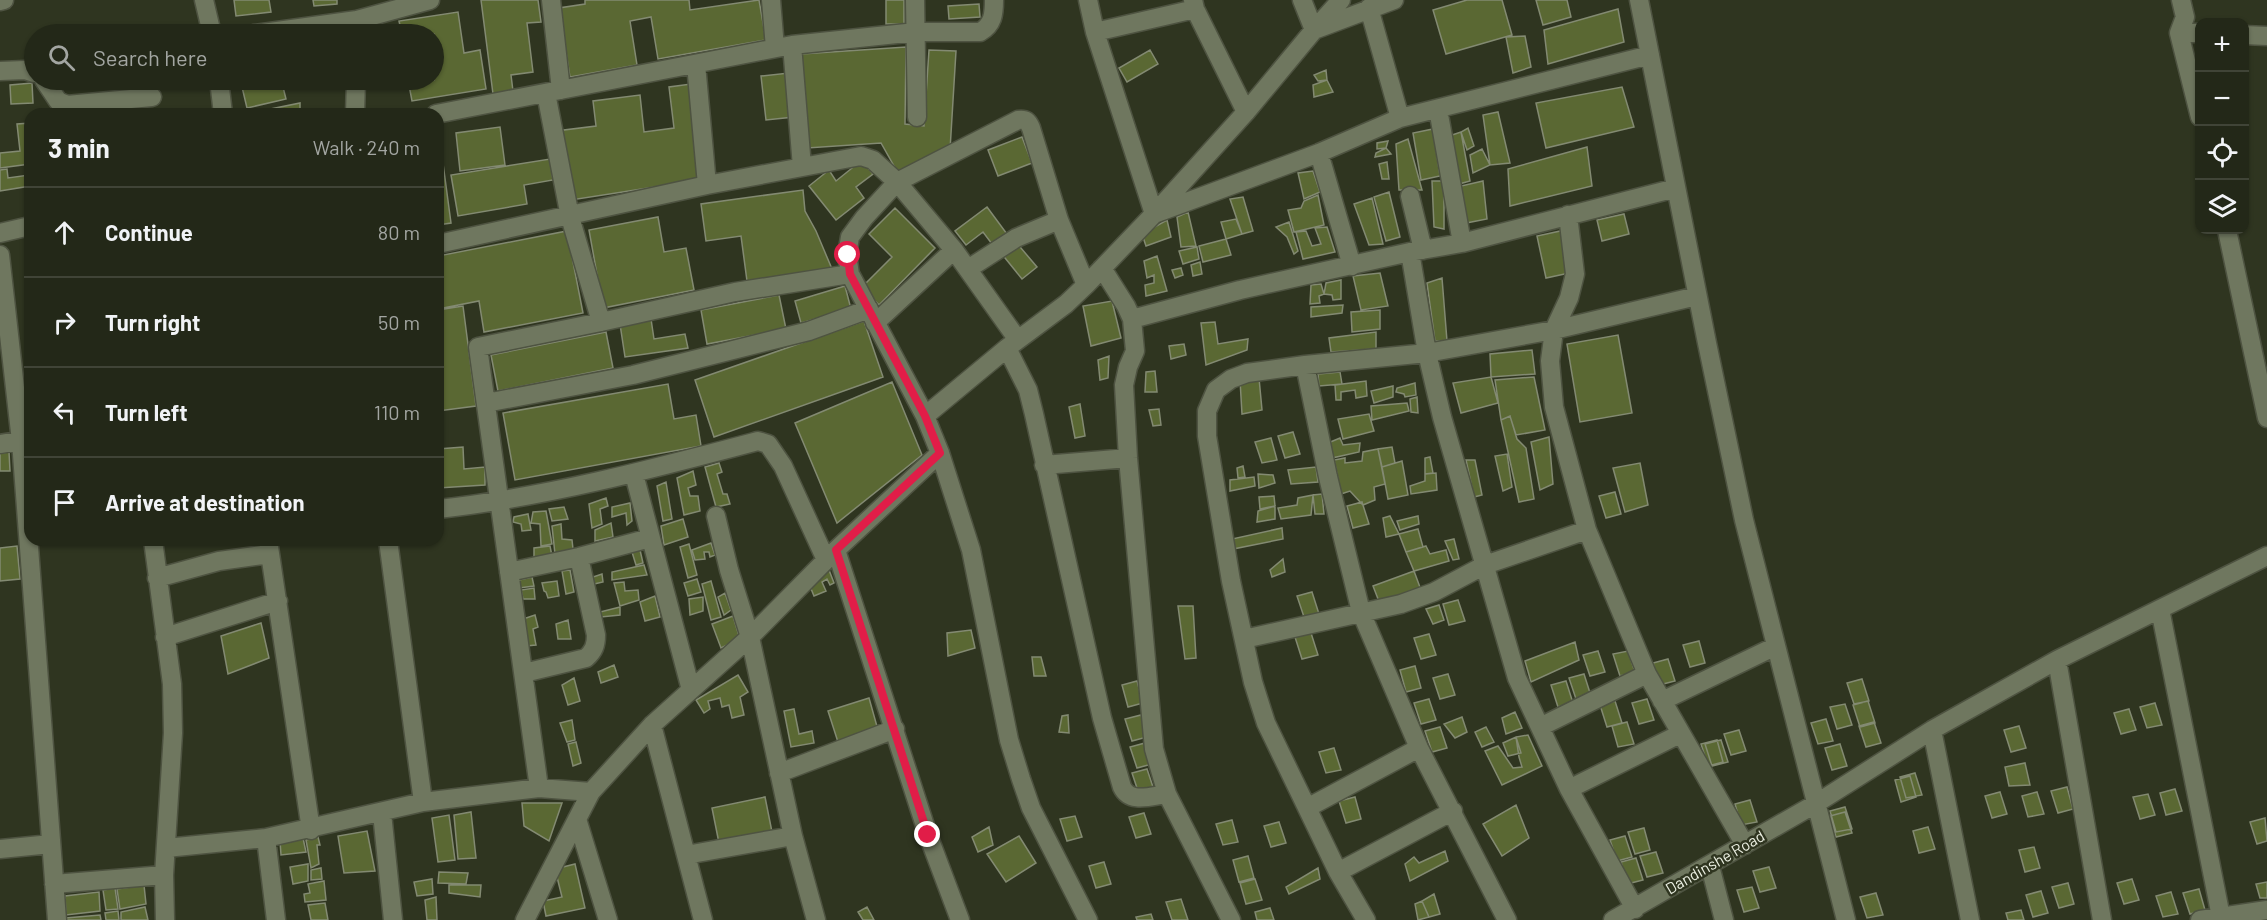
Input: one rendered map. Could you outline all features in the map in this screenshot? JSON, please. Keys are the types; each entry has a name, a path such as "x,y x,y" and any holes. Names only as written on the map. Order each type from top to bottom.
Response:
{"street":[{"path":"204,0 210,24"},
{"path":"367,24 430,0"},
{"path":"551,0 553,91 570,217 601,322"},
{"path":"771,0 783,46 802,167"},
{"path":"915,0 917,117"},
{"path":"444,112 783,46 916,32 980,32 988,28 992,20 994,0"},
{"path":"1088,0 1095,32 1149,213"},
{"path":"1302,0 1314,30"},
{"path":"925,416 1066,304 1086,285 1149,213 1246,112 1341,0"},
{"path":"1314,30 1394,0"},
{"path":"1640,0 1697,296 1744,520 1846,920"},
{"path":"2181,0 2185,17 2179,33 2195,100"},
{"path":"1095,32 1194,5 1246,112"},
{"path":"1369,8 1400,117"},
{"path":"2179,33 2195,33"},
{"path":"2249,35 2267,36"},
{"path":"1149,213 1319,153 1400,117 1650,56"},
{"path":"696,64 707,185"},
{"path":"0,71 24,70"},
{"path":"51,90 58,101 67,105 110,107 152,97"},
{"path":"220,90 222,108"},
{"path":"355,108 356,90"},
{"path":"1438,109 1462,243"},
{"path":"1086,285 1059,220 1031,128 1024,119 897,182 850,237 848,255 850,274 925,416 940,453 971,550 1009,740 1030,808 1088,920"},
{"path":"1319,153 1352,266"},
{"path":"444,243 570,217 707,185 861,156 873,160 897,182 954,250 1013,344 1028,390 1102,718 1122,787 1125,794 1132,798 1167,794"},
{"path":"1132,319 1240,290 1462,243 1676,188"},
{"path":"1410,195 1426,353 1442,417 1517,678 1569,789 1635,909"},
{"path":"1568,214 1575,274 1569,298 1554,330 1550,361 1554,407 1587,530 1647,674 1745,845"},
{"path":"968,269 1016,238 1059,220"},
{"path":"0,233 24,227"},
{"path":"2227,234 2267,418"},
{"path":"486,403 599,382 872,316 954,250"},
{"path":"0,255 1,277 24,433"},
{"path":"1102,268 1132,319 1135,351 1124,385 1128,458 1154,749 1167,794 1227,919"},
{"path":"539,788 478,346 601,322 735,292 850,274"},
{"path":"1366,920 1338,872 1266,723 1253,681 1231,581 1207,436 1207,411 1216,390 1231,379 1247,373 1426,353 1554,330 1697,296"},
{"path":"1305,365 1328,477 1361,612 1419,748 1508,920"},
{"path":"0,444 24,440"},
{"path":"444,508 500,502 634,474 758,441 768,444 783,466 831,555 895,729 928,835 960,920"},
{"path":"525,920 591,792 652,725 750,637 831,555 940,453"},
{"path":"1044,465 1128,458"},
{"path":"634,474 691,690"},
{"path":"716,516 729,570 750,637 792,836 816,920"},
{"path":"1244,639 1401,604 1434,592 1485,565 1587,530"},
{"path":"509,572 579,557 650,538"},
{"path":"32,546 57,920"},
{"path":"154,546 172,684 173,733 164,875 165,920"},
{"path":"389,546 423,802"},
{"path":"157,578 269,547 310,830"},
{"name":"Dandinshe Road","path":"1613,920 1816,803 1932,730 2057,660 2267,556"},
{"path":"524,673 586,658 596,644 579,557"},
{"path":"165,637 278,601"},
{"path":"2160,609 2221,917"},
{"path":"1662,701 1776,646"},
{"path":"2057,660 2102,920"},
{"path":"1540,728 1647,674"},
{"path":"652,725 703,920"},
{"path":"779,773 895,729"},
{"path":"1932,730 1970,920"},
{"path":"1569,789 1680,734"},
{"path":"1307,808 1419,748"},
{"path":"166,848 266,838 310,830 423,802 539,788 591,792"},
{"path":"1338,872 1453,811"},
{"path":"382,813 393,920"},
{"path":"577,819 604,919"},
{"path":"686,855 792,836"},
{"path":"266,838 276,920"},
{"path":"0,849 51,844"},
{"path":"1710,866 1724,920"},
{"path":"54,884 164,875"},
{"path":"2200,920 2267,910"}],"building":[{"path":"234,0 269,0 271,12 236,16"},
{"path":"313,0 337,0 337,4 314,6"},
{"path":"481,0 538,0 541,22 527,23 533,72 511,75 513,91 493,94"},
{"path":"585,0 689,0 690,10 759,0 766,40 658,59 651,17 630,21 637,65 570,77 559,8 585,4"},
{"path":"886,0 904,0 904,24 886,24"},
{"path":"1467,0 1502,0 1512,35 1446,54 1433,10"},
{"path":"1536,0 1567,0 1571,17 1543,25"},
{"path":"979,4 980,17 949,19 948,6"},
{"path":"1618,9 1624,42 1548,64 1544,30"},
{"path":"458,12 464,53 480,50 486,89 412,101 410,90 444,90 444,24 400,24 399,21"},
{"path":"1525,36 1531,67 1513,73 1506,37"},
{"path":"906,47 905,124 924,126 929,50 956,51 950,150 898,173 881,143 807,148 801,54"},
{"path":"1150,50 1158,64 1127,82 1119,68"},
{"path":"1326,70 1327,80 1318,81 1314,75"},
{"path":"789,73 794,117 766,120 761,76"},
{"path":"1327,80 1333,92 1314,97 1313,85"},
{"path":"24,84 24,90 32,90 33,103 11,104 10,85"},
{"path":"691,84 700,180 571,200 556,131 596,126 593,101 640,95 644,132 674,128 669,87"},
{"path":"1622,87 1634,127 1546,148 1536,103"},
{"path":"243,90 284,90 286,99 247,108"},
{"path":"300,103 300,108 276,108"},
{"path":"1498,112 1510,163 1490,165 1483,115"},
{"path":"24,123 24,165 0,168 0,153 20,151 17,124"},
{"path":"500,127 505,165 460,171 456,133"},
{"path":"1468,128 1474,146 1467,150 1461,132"},
{"path":"1433,129 1440,176 1421,180 1413,133"},
{"path":"1461,132 1470,181 1459,184 1449,136"},
{"path":"1022,137 1032,163 998,176 988,150"},
{"path":"1408,139 1422,190 1399,190 1396,144"},
{"path":"1388,141 1386,148 1377,149 1377,143"},
{"path":"1587,147 1592,186 1510,206 1508,169"},
{"path":"1386,148 1391,154 1375,157 1376,153"},
{"path":"1482,149 1490,165 1473,173 1470,155"},
{"path":"550,159 553,180 524,185 527,204 458,216 451,175"},
{"path":"862,160 873,174 856,187 864,198 836,220 809,186 829,170 836,181"},
{"path":"1387,162 1389,179 1382,179 1379,164"},
{"path":"7,169 8,178 24,176 24,187 0,191 0,170"},
{"path":"444,171 451,223 444,224"},
{"path":"1313,171 1320,192 1304,199 1298,173"},
{"path":"1432,181 1444,181 1444,229 1434,227"},
{"path":"1483,181 1487,219 1466,223 1461,186"},
{"path":"803,190 805,211 832,269 747,281 741,236 706,241 701,204"},
{"path":"1389,192 1400,237 1386,241 1374,197"},
{"path":"1318,195 1324,225 1294,232 1288,210 1301,208 1304,201"},
{"path":"1243,197 1253,231 1242,234 1230,199"},
{"path":"1372,198 1383,244 1369,245 1354,204"},
{"path":"987,207 1007,234 992,244 983,232 966,245 955,231"},
{"path":"895,208 935,248 879,305 862,287 892,257 869,234"},
{"path":"1188,212 1196,246 1181,247 1177,217"},
{"path":"1624,214 1629,234 1602,241 1597,220"},
{"path":"658,217 664,252 686,248 694,290 603,308 589,230"},
{"path":"1236,219 1242,234 1226,239 1221,222"},
{"path":"1167,220 1171,237 1146,246 1142,234"},
{"path":"1289,222 1298,251 1294,254 1287,237 1276,227"},
{"path":"1327,227 1335,252 1303,259 1296,232 1306,231 1312,246 1321,244 1315,228"},
{"path":"1565,230 1574,272 1546,278 1537,236"},
{"path":"567,231 583,313 484,332 479,301 444,308 444,255"},
{"path":"1226,239 1231,255 1203,262 1199,246"},
{"path":"1015,241 1037,267 1022,279 1001,253"},
{"path":"1197,247 1199,259 1183,264 1179,251"},
{"path":"1157,256 1167,291 1146,296 1145,285 1154,283 1154,275 1147,278 1144,261"},
{"path":"1200,262 1202,274 1193,276 1191,265"},
{"path":"1181,268 1183,275 1175,278 1172,270"},
{"path":"1380,273 1388,306 1361,310 1353,276"},
{"path":"1442,278 1447,341 1435,341 1427,283"},
{"path":"1341,280 1341,299 1333,300 1332,295 1324,294 1326,283"},
{"path":"1321,284 1324,294 1319,296 1320,303 1310,304 1311,285"},
{"path":"845,286 851,309 801,323 795,301"},
{"path":"779,295 786,329 707,344 701,310"},
{"path":"1112,301 1121,338 1091,346 1083,306"},
{"path":"1343,305 1342,313 1311,317 1311,307"},
{"path":"463,306 476,406 444,410 444,309"},
{"path":"1380,310 1380,329 1352,332 1351,312"},
{"path":"651,319 654,339 685,334 688,348 625,357 620,324"},
{"path":"864,321 883,377 714,437 695,380"},
{"path":"1215,322 1218,344 1248,339 1247,350 1206,365 1201,323"},
{"path":"606,332 613,368 498,391 491,355"},
{"path":"1376,332 1376,349 1331,352 1329,338"},
{"path":"1618,335 1632,413 1580,422 1567,344"},
{"path":"1184,344 1186,355 1171,359 1169,346"},
{"path":"1532,350 1535,374 1491,377 1490,354"},
{"path":"1109,356 1108,378 1100,380 1098,360"},
{"path":"1155,371 1157,392 1145,392 1146,372"},
{"path":"1340,372 1342,384 1319,386 1318,374"},
{"path":"1491,377 1498,403 1461,413 1453,383"},
{"path":"1534,377 1545,430 1516,435 1510,416 1501,420 1495,380"},
{"path":"1259,378 1262,410 1242,414 1240,380"},
{"path":"1366,381 1367,396 1356,398 1355,390 1341,392 1341,400 1336,400 1335,385"},
{"path":"892,382 922,455 837,523 795,423"},
{"path":"1415,383 1416,395 1405,397 1404,394 1396,392 1397,388"},
{"path":"668,384 674,419 696,415 701,446 515,480 503,413"},
{"path":"1393,386 1393,397 1374,403 1371,391"},
{"path":"1417,397 1418,413 1411,412 1410,399"},
{"path":"1407,403 1409,411 1372,420 1371,406"},
{"path":"1080,404 1085,436 1075,438 1069,407"},
{"path":"1159,409 1161,425 1153,426 1149,410"},
{"path":"1369,414 1374,431 1343,439 1338,419"},
{"path":"1510,416 1517,439 1526,448 1534,499 1519,502 1501,420"},
{"path":"1293,432 1300,454 1285,458 1278,436"},
{"path":"1549,437 1553,484 1540,490 1531,442"},
{"path":"1271,438 1277,460 1262,463 1255,442"},
{"path":"1340,438 1343,445 1360,443 1359,452 1332,458 1328,443"},
{"path":"463,447 464,469 485,467 485,485 444,488 444,449"},
{"path":"1392,447 1395,463 1382,467 1378,449"},
{"path":"1378,449 1385,484 1374,487 1375,500 1363,505 1350,491 1341,494 1334,460 1345,458 1345,463 1362,461 1363,452"},
{"path":"9,452 10,471 0,471 0,453"},
{"path":"1507,454 1512,487 1503,491 1495,456"},
{"path":"1430,457 1433,473 1425,474 1425,458"},
{"path":"1466,460 1475,460 1482,495 1474,497"},
{"path":"1402,461 1408,495 1388,499 1382,467"},
{"path":"719,463 722,472 717,474 723,494 727,494 730,504 716,507 705,467"},
{"path":"1640,463 1648,505 1625,512 1613,468"},
{"path":"1243,466 1245,477 1238,478 1237,468"},
{"path":"1316,467 1318,482 1291,484 1288,470"},
{"path":"693,471 696,485 688,488 690,496 698,496 700,511 684,515 677,478"},
{"path":"1436,473 1437,490 1411,494 1410,486 1425,481 1425,474"},
{"path":"1258,474 1273,475 1275,483 1259,488"},
{"path":"1254,477 1255,486 1230,491 1230,480"},
{"path":"666,482 672,519 663,521 657,486"},
{"path":"1615,492 1621,514 1606,518 1599,496"},
{"path":"1322,494 1324,514 1315,514 1313,495"},
{"path":"1313,495 1311,515 1281,519 1278,508 1297,505 1298,498"},
{"path":"1274,496 1275,506 1260,509 1259,497"},
{"path":"606,498 608,506 600,509 602,524 592,528 589,504"},
{"path":"1362,502 1369,524 1353,528 1347,506"},
{"path":"630,503 632,521 627,525 626,513 612,517 612,507"},
{"path":"1275,506 1275,519 1257,522 1258,511"},
{"path":"564,507 568,519 552,521 549,509"},
{"path":"546,511 552,544 541,546 540,524 531,523 533,512"},
{"path":"528,514 531,530 522,531 521,524 513,522 514,517"},
{"path":"1390,516 1399,534 1386,537 1383,518"},
{"path":"1418,516 1419,524 1400,530 1397,521"},
{"path":"683,519 688,537 664,545 661,526"},
{"path":"611,523 613,537 595,541 595,530"},
{"path":"561,524 562,539 572,540 573,549 555,554 552,526"},
{"path":"1282,528 1283,539 1233,549 1232,539"},
{"path":"1418,529 1423,547 1406,552 1399,534"},
{"path":"1454,539 1459,559 1453,560 1445,541"},
{"path":"711,543 715,555 710,557 709,552 704,552 705,559 695,560 692,550"},
{"path":"689,544 697,575 688,578 680,547"},
{"path":"17,546 20,579 0,581 0,548"},
{"path":"550,546 552,556 534,558 534,548"},
{"path":"1426,546 1430,554 1446,550 1449,561 1414,571 1406,552"},
{"path":"640,550 643,563 636,565 632,552"},
{"path":"1283,559 1285,572 1272,577 1270,570"},
{"path":"644,565 647,575 612,580 612,572"},
{"path":"570,570 574,592 566,594 562,571"},
{"path":"829,570 834,583 830,585 827,579 822,582 826,591 814,596 807,579"},
{"path":"1414,571 1421,590 1380,604 1373,586"},
{"path":"602,574 603,582 594,584 593,577"},
{"path":"532,577 534,586 519,588 519,580"},
{"path":"697,579 701,592 688,596 684,583"},
{"path":"557,581 559,596 548,598 542,583"},
{"path":"711,581 721,617 711,620 702,584"},
{"path":"624,582 625,591 638,590 639,600 620,606 614,583"},
{"path":"534,588 535,599 523,599 521,590"},
{"path":"1312,592 1319,614 1304,617 1297,596"},
{"path":"725,593 731,610 724,615 718,597"},
{"path":"655,596 660,617 645,621 640,602"},
{"path":"703,597 703,611 690,615 689,599"},
{"path":"1458,600 1465,621 1449,625 1443,604"},
{"path":"1439,605 1444,620 1433,624 1426,609"},
{"path":"1178,606 1193,606 1196,658 1185,659"},
{"path":"620,607 620,615 601,617 600,612"},
{"path":"535,615 538,627 533,629 536,645 526,646 523,619"},
{"path":"733,616 740,639 721,648 712,624"},
{"path":"568,620 571,639 558,639 556,624"},
{"path":"261,623 269,658 228,674 221,636"},
{"path":"971,630 975,648 948,656 947,633"},
{"path":"1311,633 1318,655 1302,659 1295,637"},
{"path":"1429,634 1436,655 1421,659 1414,638"},
{"path":"1699,641 1705,663 1690,667 1683,645"},
{"path":"1575,642 1579,660 1531,682 1525,661"},
{"path":"1598,651 1605,672 1590,676 1583,655"},
{"path":"1628,651 1635,672 1620,676 1613,654"},
{"path":"1032,657 1041,657 1046,676 1034,676"},
{"path":"1668,659 1675,681 1659,685 1653,663"},
{"path":"614,665 618,677 601,683 598,672"},
{"path":"1415,666 1421,688 1406,692 1400,670"},
{"path":"1448,674 1455,695 1440,699 1433,678"},
{"path":"1584,674 1591,696 1576,699 1569,678"},
{"path":"738,675 748,692 740,697 744,715 732,718 729,705 722,707 720,698 708,701 710,709 704,713 696,700"},
{"path":"574,678 580,701 568,705 562,685"},
{"path":"1862,679 1869,701 1854,704 1847,683"},
{"path":"1137,681 1143,703 1128,707 1122,685"},
{"path":"1566,681 1573,703 1558,707 1551,685"},
{"path":"869,698 878,730 838,742 828,711"},
{"path":"1429,699 1436,720 1421,724 1414,703"},
{"path":"1647,699 1654,720 1639,724 1632,703"},
{"path":"1615,701 1622,723 1607,727 1600,705"},
{"path":"1868,701 1875,723 1860,727 1853,705"},
{"path":"2155,703 2162,725 2147,728 2140,707"},
{"path":"1845,704 1852,725 1837,729 1830,707"},
{"path":"794,709 799,734 812,731 814,743 791,747 784,711"},
{"path":"2129,709 2136,730 2121,734 2114,713"},
{"path":"1515,712 1522,728 1506,734 1502,718"},
{"path":"1068,715 1069,733 1059,732 1062,716"},
{"path":"1141,715 1147,737 1132,741 1125,719"},
{"path":"1462,717 1467,732 1455,738 1444,724"},
{"path":"1826,719 1833,741 1818,744 1811,723"},
{"path":"572,720 575,740 567,742 560,723"},
{"path":"1627,722 1634,744 1618,747 1612,726"},
{"path":"1874,722 1881,743 1866,747 1859,726"},
{"path":"2019,726 2026,748 2011,752 2004,730"},
{"path":"1440,727 1447,748 1432,752 1425,731"},
{"path":"1486,727 1494,742 1482,747 1475,732"},
{"path":"1739,730 1746,751 1731,755 1724,734"},
{"path":"1528,735 1542,766 1502,785 1485,751 1498,746 1513,768 1522,767 1516,737"},
{"path":"1516,737 1521,753 1508,756 1503,743"},
{"path":"1717,740 1723,762 1708,766 1701,744"},
{"path":"1721,740 1728,762 1712,766 1705,744"},
{"path":"576,742 581,763 573,766 568,744"},
{"path":"1145,743 1152,764 1137,768 1130,747"},
{"path":"1840,744 1847,766 1832,770 1825,748"},
{"path":"1334,748 1341,770 1326,773 1319,752"},
{"path":"2025,763 2030,785 2009,786 2005,767"},
{"path":"1147,769 1154,790 1139,794 1132,773"},
{"path":"1915,773 1922,795 1906,798 1900,777"},
{"path":"1910,776 1916,797 1901,802 1895,780"},
{"path":"2067,787 2073,809 2058,813 2051,791"},
{"path":"2175,789 2182,811 2166,815 2160,793"},
{"path":"2000,792 2007,814 1992,818 1985,796"},
{"path":"2037,792 2044,814 2028,817 2022,796"},
{"path":"2148,794 2155,815 2140,819 2133,797"},
{"path":"765,797 772,832 719,843 712,808"},
{"path":"1355,797 1361,819 1346,823 1339,801"},
{"path":"1750,800 1757,822 1741,825 1735,804"},
{"path":"522,803 562,803 549,841 524,826"},
{"path":"1516,805 1529,838 1502,856 1483,824"},
{"path":"1845,807 1852,829 1836,832 1830,811"},
{"path":"471,812 476,858 458,859 454,815"},
{"path":"1845,812 1852,833 1836,837 1830,816"},
{"path":"1144,813 1151,834 1136,838 1129,817"},
{"path":"449,815 455,860 438,862 432,818"},
{"path":"1075,816 1082,837 1067,841 1060,819"},
{"path":"2265,818 2267,841 2257,844 2250,822"},
{"path":"1232,820 1238,842 1223,845 1216,824"},
{"path":"1279,822 1286,843 1271,847 1264,826"},
{"path":"989,827 993,845 978,852 972,837"},
{"path":"1928,827 1935,849 1919,853 1913,831"},
{"path":"1644,828 1650,850 1635,854 1628,832"},
{"path":"367,831 375,871 344,873 338,836"},
{"path":"1019,836 1036,863 1006,882 987,854"},
{"path":"1625,836 1632,857 1617,861 1610,840"},
{"path":"318,837 319,864 311,868 306,840"},
{"path":"303,838 306,852 281,855 280,841"},
{"path":"2034,847 2040,868 2025,872 2019,850"},
{"path":"1445,851 1448,861 1410,881 1405,864 1414,857 1419,863"},
{"path":"1656,852 1663,873 1647,877 1640,856"},
{"path":"1248,856 1254,878 1239,882 1233,860"},
{"path":"1636,858 1643,880 1627,884 1621,862"},
{"path":"1104,862 1111,884 1096,888 1089,866"},
{"path":"308,864 308,881 293,884 290,867"},
{"path":"575,864 585,908 546,916 543,901 562,897 555,869"},
{"path":"1769,867 1776,888 1760,892 1753,871"},
{"path":"321,868 322,879 311,880 311,870"},
{"path":"1318,868 1320,879 1289,894 1286,887"},
{"path":"439,872 468,873 466,884 438,883"},
{"path":"432,879 433,894 417,896 414,882"},
{"path":"1255,879 1262,900 1246,904 1240,883"},
{"path":"2132,879 2139,900 2124,904 2117,883"},
{"path":"324,881 326,900 305,902 304,894 310,893 308,884"},
{"path":"2267,882 2267,898 2260,898 2256,884"},
{"path":"2068,883 2074,904 2059,908 2052,887"},
{"path":"144,885 146,904 120,909 117,889"},
{"path":"449,885 481,885 480,897 449,893"},
{"path":"1752,887 1759,908 1744,912 1737,890"},
{"path":"115,888 118,909 106,910 103,890"},
{"path":"2199,889 2205,910 2190,914 2183,893"},
{"path":"2041,891 2048,913 2033,917 2026,895"},
{"path":"99,892 100,911 66,915 65,896"},
{"path":"2171,892 2178,914 2163,917 2156,896"},
{"path":"1876,893 1883,915 1867,918 1860,897"},
{"path":"1434,894 1440,914 1429,917 1422,901"},
{"path":"436,897 437,920 427,920 425,900"},
{"path":"1181,899 1188,920 1172,920 1166,902"},
{"path":"1422,901 1429,917 1418,920 1415,904"},
{"path":"325,903 328,920 311,920 308,905"},
{"path":"145,907 148,920 121,920 121,912"},
{"path":"867,907 874,920 863,920 858,912"},
{"path":"1270,908 1274,920 1257,920 1255,912"},
{"path":"2021,910 2024,920 2008,920 2006,913"},
{"path":"118,911 119,920 106,920 105,913"},
{"path":"1151,914 1153,920 1137,920 1136,917"},
{"path":"100,915 101,920 67,920 66,918"}],"route":[{"path":"848,255 850,274 925,416 940,453 836,550 928,835"}]}
